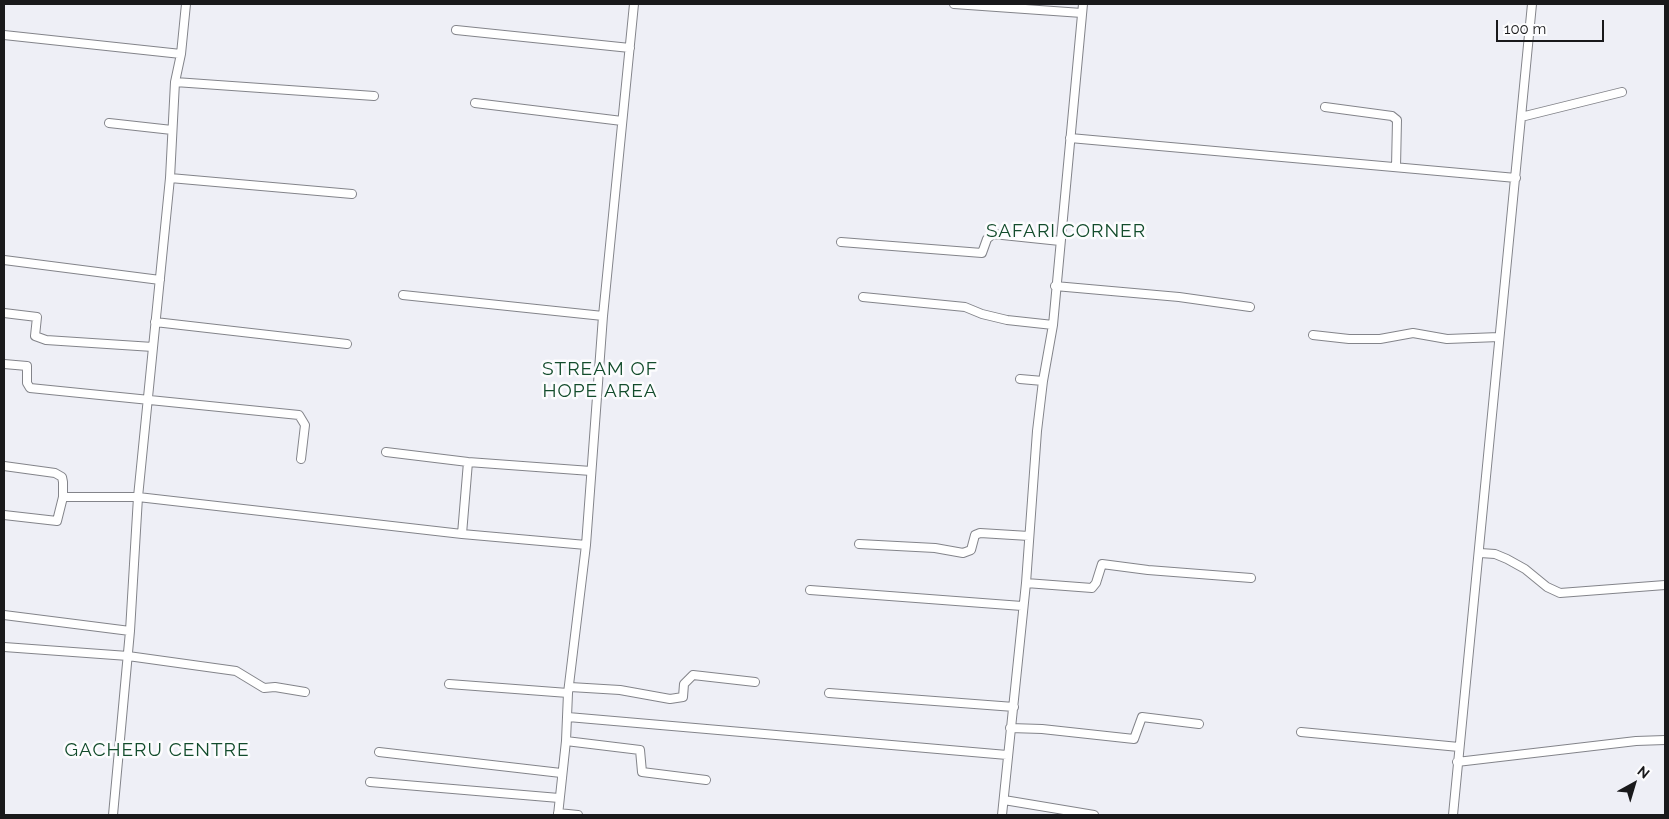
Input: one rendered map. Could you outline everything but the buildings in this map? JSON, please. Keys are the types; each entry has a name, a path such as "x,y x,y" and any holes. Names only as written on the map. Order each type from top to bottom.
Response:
{"street":[{"path":"113,815 130,631 138,497 170,178 175,82 181,54 186,4"},
{"path":"578,815 558,814 559,798 566,741 569,690 586,545 603,316 634,4"},
{"path":"954,4 1082,13"},
{"path":"1002,815 1010,728 1014,707 1022,606 1026,583 1043,381 1052,325 1083,4"},
{"path":"1453,815 1532,4"},
{"path":"456,30 630,48"},
{"path":"4,35 181,54"},
{"path":"175,82 374,96"},
{"path":"1522,117 1622,92"},
{"path":"475,103 622,121"},
{"path":"1325,107 1392,116 1397,120 1396,167"},
{"path":"108,123 172,130"},
{"path":"1070,138 1516,178"},
{"path":"170,178 352,194"},
{"path":"842,242 982,253 987,239 993,234 1060,242"},
{"path":"4,260 160,280"},
{"path":"1056,286 1180,297 1250,307"},
{"path":"403,295 603,316"},
{"path":"863,297 965,306 993,317 1052,325"},
{"path":"4,313 37,317 35,336 46,340 153,347"},
{"path":"155,322 347,344"},
{"path":"1313,336 1380,339 1413,333 1447,339 1500,337"},
{"path":"4,364 27,366 27,383 30,388 299,415 306,425 301,459"},
{"path":"1020,379 1043,381"},
{"path":"386,452 468,462 591,471"},
{"path":"462,534 468,462"},
{"path":"4,466 59,474 63,482 63,497 57,521 4,515"},
{"path":"63,497 138,497 462,534 586,545"},
{"path":"859,544 935,548 963,553 971,550 975,535 980,533 1029,536"},
{"path":"1480,553 1494,554 1507,559 1560,593 1665,585"},
{"path":"1026,583 1092,588 1096,583 1102,564 1148,570 1250,578"},
{"path":"810,590 1022,606"},
{"path":"4,615 130,631"},
{"path":"4,647 128,656 236,671 264,688 275,687 305,692"},
{"path":"449,684 569,690 620,690 670,700 682,697 684,684 693,675 755,682"},
{"path":"829,693 1014,707"},
{"path":"568,717 1007,755"},
{"path":"1010,728 1134,739 1142,717 1199,724"},
{"path":"1301,732 1459,747"},
{"path":"1457,762 1636,741 1665,740"},
{"path":"566,741 640,750 642,772 706,780"},
{"path":"379,752 561,772"},
{"path":"370,782 559,798"},
{"path":"1004,800 1094,815"}],"district":[{"name":"SAFARI CORNER","path":"1066,231"},
{"name":"STREAM OF HOPE AREA","path":"600,380"},
{"name":"GACHERU CENTRE","path":"157,750"}]}
